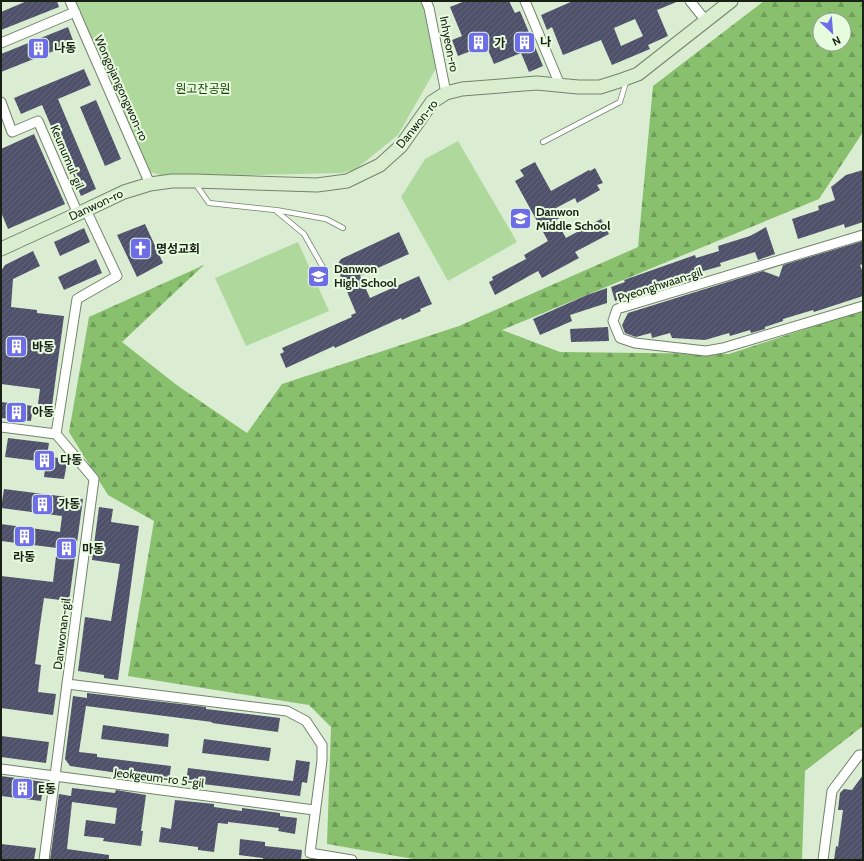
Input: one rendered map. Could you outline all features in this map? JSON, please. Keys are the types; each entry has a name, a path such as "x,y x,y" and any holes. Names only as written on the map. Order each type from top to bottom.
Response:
{"street":[{"name":"Wongojangongwon-ro","path":"70,1 150,184"},
{"name":"Inhyeon-ro","path":"426,1 429,8 446,93"},
{"path":"525,1 560,85"},
{"path":"690,1 706,21"},
{"name":"Danwon-ro","path":"1,249 124,192 150,184 172,181 194,181 317,185 347,181 380,165 401,146 432,102 446,93 462,89 538,83 578,87 600,87 638,74 731,1"},
{"path":"1,43 75,12"},
{"name":"Keunumul-gil","path":"1,102 12,132 38,121 82,212"},
{"path":"1,427 56,434 77,299 117,276 82,212"},
{"name":"Pyeonghwaan-gil","path":"863,235 617,309 613,321 620,338 635,343 706,351 723,348 863,306"},
{"name":"Danwonan-gil","path":"56,434 94,479 67,684 287,711 306,721 322,745 322,760 314,810 310,853 352,860"},
{"path":"44,860 67,684"},
{"path":"822,860 832,791 859,755 863,755"},
{"name":"Jeokgeum-ro 5-gil","path":"1,769 314,810"}],"lane":[{"path":"543,142 620,102 627,78"},
{"path":"194,181 209,203 275,210 326,219 343,228"},
{"path":"275,210 304,234 325,271"}],"green space":[{"name":"원고잔공원","path":"73,1 423,1 438,65 398,135 356,169 342,173 166,177 142,169"},
{"path":"764,1 863,1 863,132 819,199 502,330 560,352 729,354 863,310 863,726 805,771 802,860 419,860 327,844 331,727 309,705 128,676 154,521 108,495 69,432 89,317 204,265 122,342 178,386 247,433 282,384 459,326 638,247 653,86"},
{"path":"458,141 517,242 448,281 401,197 425,159"},
{"path":"298,242 329,311 246,346 215,278"}],"building":[{"path":"27,1 57,1 59,7 1,30 1,12"},
{"path":"465,1 509,1 515,13 520,11 543,66 529,72 521,53 494,64 486,45 458,56 452,40 462,36 450,7"},
{"path":"573,1 679,1 657,10 668,36 648,45 650,49 612,65 601,40 563,55 552,27 547,30 541,15","holes":["635,19 643,36 621,46 614,28"]},
{"name":"나동","path":"68,27 74,43 1,72 1,54"},
{"path":"84,69 91,85 58,99 96,189 81,196 42,105 21,114 14,98"},
{"path":"96,100 121,159 105,166 80,107"},
{"path":"34,134 65,204 8,229 1,212 1,149"},
{"path":"535,162 551,191 595,168 603,183 597,185 600,190 577,203 575,198 556,208 561,217 556,220 566,238 601,219 609,234 575,252 579,258 542,278 538,271 495,295 489,282 493,280 492,277 526,259 524,255 548,241 515,181 524,176 520,170"},
{"path":"863,170 863,222 845,228 844,224 798,239 792,219 819,210 818,206 835,200 831,187 846,175"},
{"name":"명성교회","path":"145,224 163,263 137,277 117,235"},
{"path":"766,227 775,254 758,260 755,252 720,263 721,266 700,272 702,277 688,281 686,277 625,296 626,297 615,301 611,287 625,282 624,280 695,255 696,258 719,251 718,246 750,236"},
{"path":"84,228 90,242 60,256 54,242"},
{"path":"399,232 409,254 360,276 370,298 419,276 432,304 420,309 421,311 402,320 401,318 286,368 280,354 284,352 282,348 352,317 351,315 356,313 338,270 341,259"},
{"path":"863,241 863,264 860,265 863,273 863,296 814,312 813,310 783,319 783,321 765,327 765,329 751,333 750,330 730,336 729,333 705,340 672,338 670,333 652,338 651,333 636,337 625,333 622,325 628,313 763,271 779,277 783,265"},
{"path":"33,251 40,266 13,279 11,307 37,310 37,313 64,316 52,406 38,404 40,389 1,384 1,271 5,265"},
{"path":"96,259 102,273 64,290 58,277"},
{"path":"607,288 607,303 570,315 572,321 540,335 533,319 587,295"},
{"path":"608,327 609,341 571,342 570,329"},
{"name":"아동","path":"1,402 33,406 31,421 1,418"},
{"name":"다동","path":"8,438 49,443 47,456 58,458 58,462 67,463 64,479 44,477 46,462 5,457"},
{"path":"4,489 83,499 69,601 44,598 40,625 35,664 41,665 38,692 56,694 53,715 1,708 1,576 53,582 57,548 1,541 1,524 60,532 62,516 1,508"},
{"path":"99,507 113,509 111,522 139,526 118,680 104,678 104,675 78,671 85,617 111,621 120,564 92,560"},
{"path":"87,693 206,707 206,709 280,718 278,732 86,706 79,752 97,754 97,757 171,766 169,780 134,775 133,780 117,778 118,773 70,766 65,759 73,696 87,698"},
{"path":"103,725 169,734 168,747 101,739"},
{"path":"1,736 49,742 46,763 1,757"},
{"path":"204,739 271,748 269,761 202,753"},
{"path":"296,760 310,762 307,783 302,782 300,796 186,782 188,768 293,781"},
{"path":"863,775 863,860 834,860 836,846 838,847 843,810 838,810 840,793 844,789 852,790"},
{"name":"E동","path":"1,776 44,782 41,801 1,796"},
{"path":"72,788 115,793 116,790 146,795 141,831 143,831 141,846 103,841 104,838 84,836 86,820 115,824 117,808 72,802 67,849 109,855 109,860 50,860 59,794 71,796"},
{"path":"175,800 214,804 214,807 242,811 242,808 280,813 280,816 297,818 295,834 278,831 279,828 228,822 228,824 218,823 214,852 198,850 198,847 159,842 161,827 171,829"},
{"path":"240,839 265,842 265,846 302,850 301,860 263,860 263,858 239,855"},
{"path":"1,844 36,848 34,860 1,860"}],"place":[{"name":"나","path":"524,42"},
{"name":"가","path":"478,43"},
{"name":"나동","path":"38,48"},
{"name":"Danwon Middle School","path":"521,219"},
{"name":"명성교회","path":"140,249"},
{"name":"Danwon High School","path":"318,276"},
{"name":"바동","path":"17,347"},
{"name":"아동","path":"17,412"},
{"name":"다동","path":"44,460"},
{"name":"가동","path":"42,504"},
{"name":"라동","path":"24,536"},
{"name":"마동","path":"67,549"},
{"name":"E동","path":"22,789"}]}
